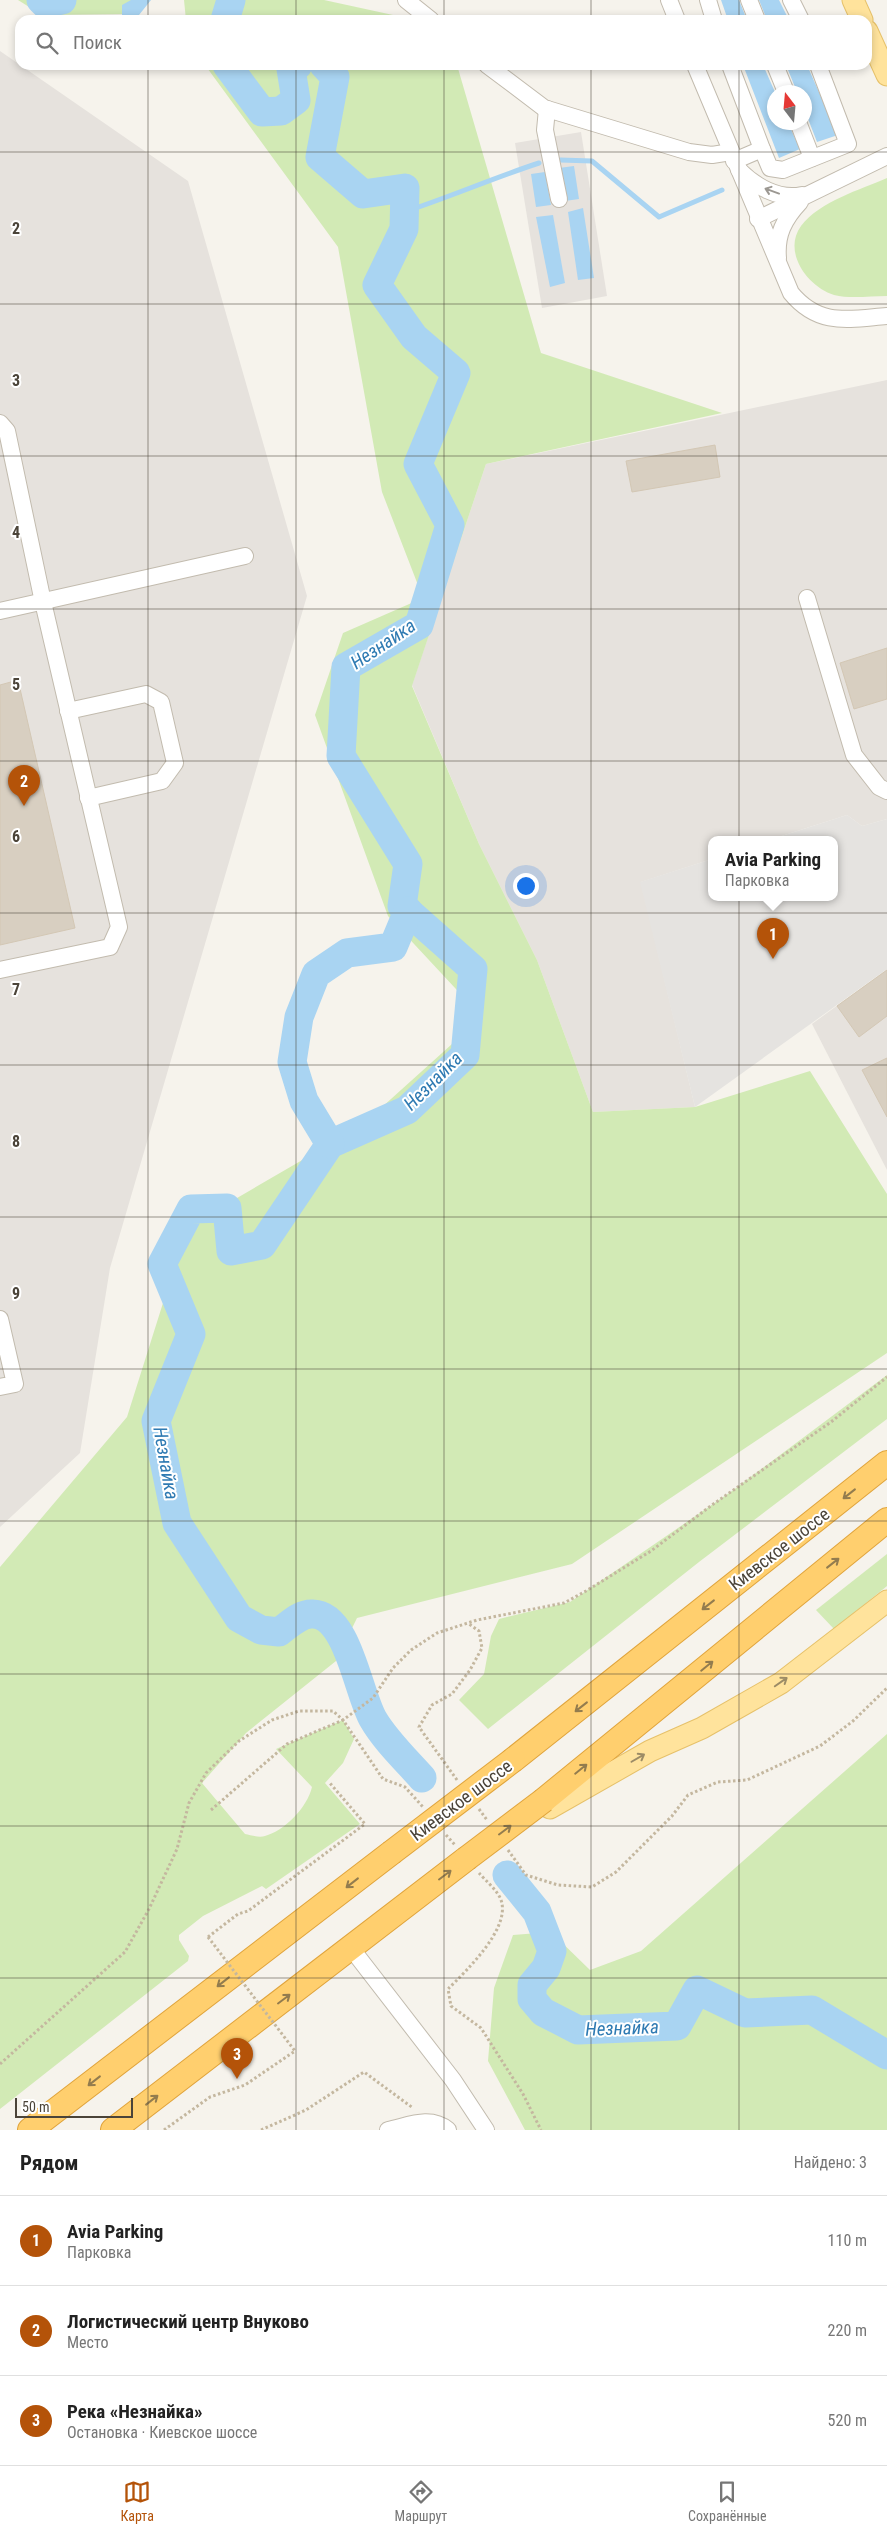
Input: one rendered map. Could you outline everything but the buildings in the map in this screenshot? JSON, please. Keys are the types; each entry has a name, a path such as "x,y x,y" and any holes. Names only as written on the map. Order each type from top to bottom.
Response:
{"highway":[{"name":"Киевское шоссе","path":"30,2130 513,1760 887,1463"},
{"path":"113,2130 424,1892 547,1804 887,1520"}],"main road":[{"path":"853,0 860,15"},
{"path":"872,42 887,75"},
{"path":"547,1804 650,1751 702,1728 781,1684 887,1601"}],"street":[{"path":"669,0 675,15"},
{"path":"708,0 712,15"},
{"path":"749,0 755,15"},
{"path":"791,0 798,15"},
{"path":"414,2 426,15"},
{"path":"494,70 547,109 688,152 734,160 762,149"},
{"path":"697,70 790,293 814,312 846,320 887,316"},
{"path":"732,70 770,168 783,170 848,144 820,70"},
{"path":"777,70 783,85"},
{"path":"547,109 545,130 559,199"},
{"path":"801,130 812,158"},
{"path":"758,219 887,156"},
{"path":"734,160 755,183 770,192 793,196 814,192"},
{"path":"779,268 778,243 783,224 793,210 814,192"},
{"path":"0,423 7,431 43,602 119,926 110,947 0,970"},
{"path":"0,611 245,556"},
{"path":"807,598 854,755 879,787 887,791"},
{"path":"68,711 146,694 161,702 175,763 162,781 88,798"},
{"path":"0,1319 15,1384 0,1387"},
{"path":"350,1948 453,2080 486,2130"},
{"path":"388,2130 418,2123 441,2126"}],"path":[{"path":"0,2064 125,1952 149,1909 177,1849 189,1803 206,1773 239,1741 272,1720 299,1711 333,1711 343,1720 373,1698 393,1668 411,1650 438,1633 476,1620 564,1603 579,1595 651,1550 712,1505 832,1422 887,1377"},
{"path":"164,2130 210,2097 245,2085 295,2051 208,1937 238,1914 248,1912 365,1824 329,1782"},
{"path":"261,2130 306,2110 364,2072 441,2126"}],"shaded area":[{"path":"0,51 15,61 15,70 27,70 188,181 307,596 110,1268 80,1453 0,1527"},
{"path":"581,132 607,296 542,308 515,143"},
{"path":"887,380 887,819 862,826 847,815 781,836 708,836 708,860 641,882 695,1107 593,1112 537,960 479,844 412,685 486,464"},
{"path":"847,815 862,826 887,819 887,969 695,1107 640,882 708,860 708,901 838,901 838,836 781,836"},
{"path":"887,969 887,1170 812,1024"}],"green space":[{"path":"18,0 134,0 130,14 42,15"},
{"path":"184,0 324,0 393,15 186,15"},
{"path":"209,70 458,70 541,353 722,413 486,464 412,686 479,844 537,960 593,1112 695,1107 810,1071 887,1194 887,1353 572,1564 357,1618 336,1661 246,1733 202,1783 245,1834 260,1837 272,1833 294,1818 305,1803 312,1787 276,1749 343,1720 354,1739 343,1763 325,1783 360,1824 266,1889 262,1886 203,1916 179,1935 179,1940 189,1956 188,1961 0,2109 0,1567 127,1417 187,1227 361,1126 482,1017 388,916 315,715 343,633 423,598 382,492 338,247"},
{"path":"887,178 887,296 847,297 824,291 807,277 796,257 794,247 796,236 801,226 809,217 829,203"},
{"path":"887,1375 887,1419 699,1562 488,1729 459,1700 484,1674 491,1636 499,1619 570,1602 732,1491"},
{"path":"887,1554 887,1586 834,1629 816,1610"},
{"path":"887,1734 887,2130 525,2130 488,2061 494,1988 513,1935 551,1932 590,1970 641,1951"}],"water":[{"path":"131,0 151,0 139,15 122,15 122,5"},
{"path":"721,0 739,0 745,15 726,15"},
{"path":"759,0 779,0 786,15 765,15"},
{"path":"745,70 765,70 772,85 767,85 767,127"},
{"path":"788,70 809,70 838,135 817,142 812,129 812,85 794,85"},
{"path":"768,130 791,130 800,149 779,158"},
{"path":"574,166 579,199 565,201 559,168"},
{"path":"545,172 551,205 536,207 531,174"},
{"path":"583,208 594,278 578,280 568,212"},
{"path":"553,215 565,283 550,287 536,217"}],"waterway":[{"name":"Незнайка","path":"41,0 45,4 62,0"},
{"name":"Незнайка","path":"226,15 231,0"},
{"path":"231,70 262,112 281,111 296,100 291,70"},
{"name":"Незнайка","path":"329,70 335,77 320,157 363,194 405,188 404,229 377,285 414,337 456,373 418,464 450,525 419,625 346,667 341,756 408,864 402,906 473,969 465,1055 407,1110 330,1144 262,1245 231,1251 227,1208 191,1209 162,1264 191,1334 156,1421 177,1523 239,1618 261,1630 279,1632 304,1615 313,1614 325,1618 335,1627 343,1641 373,1719 390,1742 422,1778"},
{"path":"560,160 592,161 659,217 722,190"},
{"path":"404,212 539,163"},
{"path":"330,1144 304,1101 292,1062 299,1017 316,974 347,953 393,947 408,911"},
{"name":"Незнайка","path":"507,1875 537,1912 552,1951 546,1968 532,1985 532,1999 543,2012 578,2030 677,2026 697,1990 745,2013 812,2010 887,2055"}],"place":[{"name":"Логистический центр Внуково","path":"24,806"},
{"name":"Avia Parking","path":"773,959"},
{"name":"Река «Незнайка»","path":"237,2079"}]}
